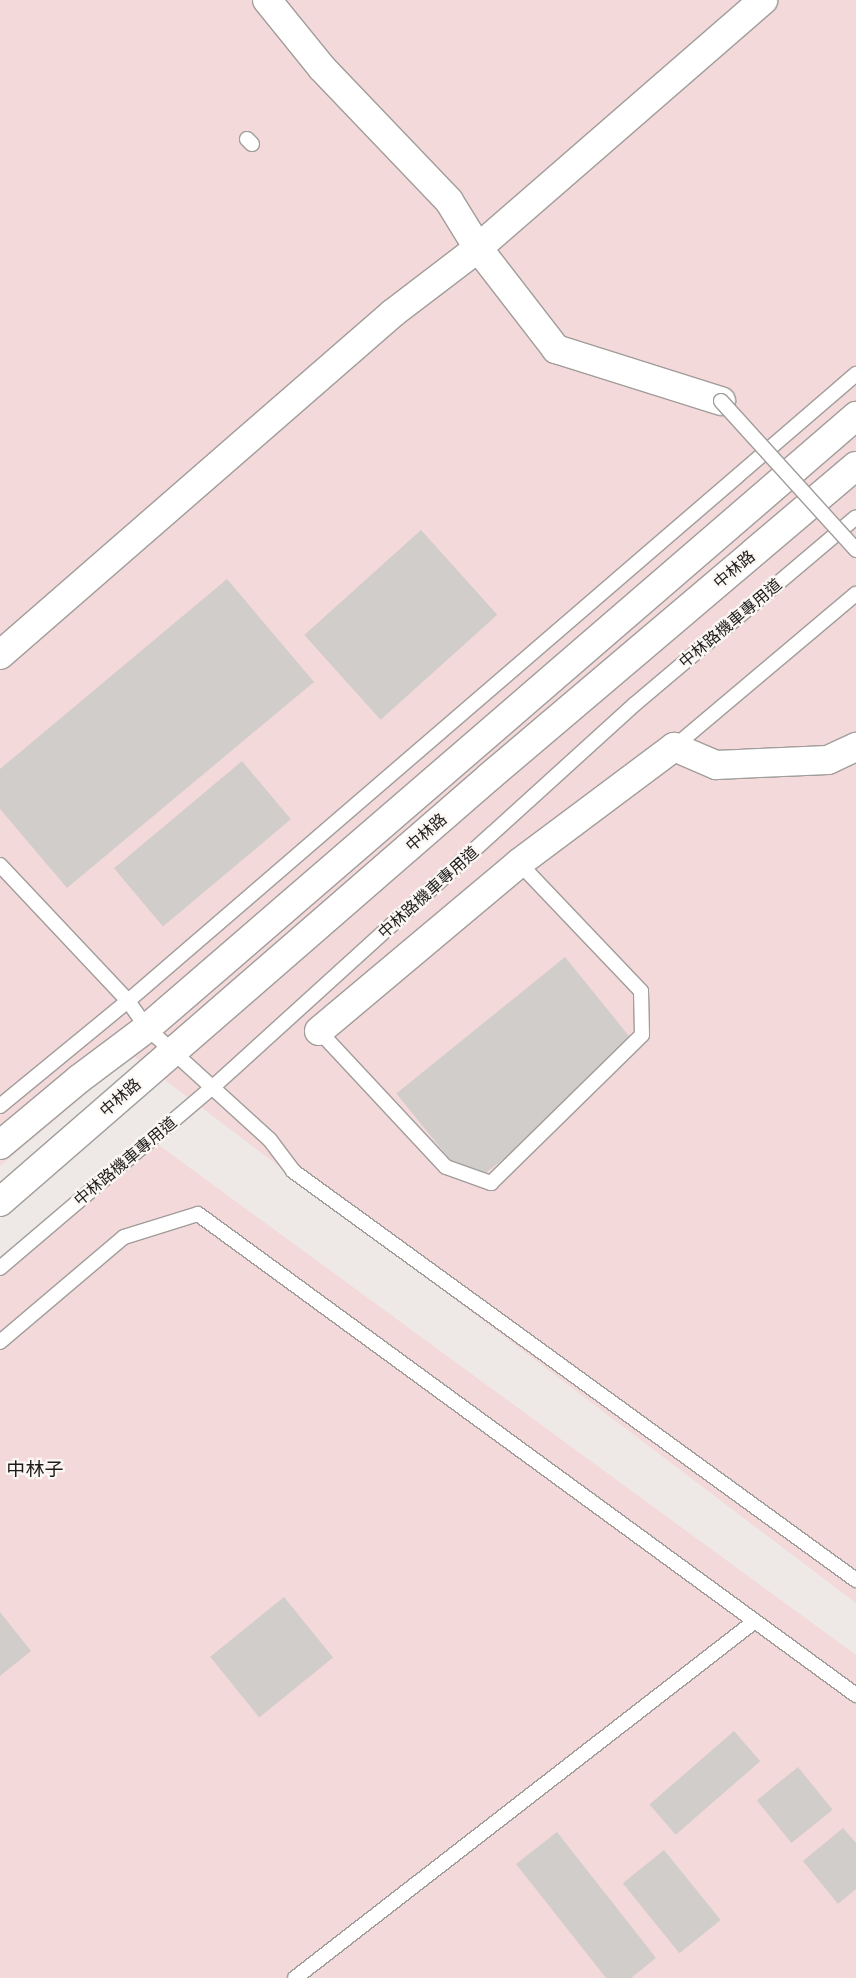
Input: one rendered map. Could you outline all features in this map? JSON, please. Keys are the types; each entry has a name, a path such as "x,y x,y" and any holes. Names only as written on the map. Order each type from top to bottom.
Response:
{"street":[{"path":"267,0 322,68 450,201 478,248 556,349 721,401"},
{"path":"0,655 393,313 478,248 763,0"},
{"path":"0,1145 79,1079 146,1028 856,416"},
{"name":"中林路","path":"0,1202 489,777 856,466"},
{"path":"318,1031 519,864 674,747 716,765 828,760 856,747"}],"lane":[{"path":"0,1106 128,1001 856,374"},
{"path":"721,401 856,550"},
{"name":"中林路機車專用道","path":"0,1268 213,1087 635,704 856,517"},
{"path":"674,747 856,594"},
{"path":"318,1031 446,1166 491,1183 642,1035 642,991 519,864"},
{"path":"0,865 128,1001 146,1028 174,1051 270,1140 293,1171 856,1580"},
{"path":"0,1342 124,1237 198,1214 856,1695"},
{"path":"295,1978 755,1621"}],"shaded area":[{"path":"0,0 856,0 856,1603 132,1055 0,1166"},
{"path":"156,1143 856,1655 856,1978 0,1978 0,1269"}],"building":[{"path":"421,530 497,615 381,720 304,635"},
{"path":"227,579 314,682 67,888 0,809 0,769"},
{"path":"242,761 291,819 163,927 114,868"},
{"path":"565,957 639,1049 471,1185 396,1094"},
{"path":"284,1597 333,1658 259,1717 210,1657"},
{"path":"0,1612 31,1651 0,1676"},
{"path":"734,1731 760,1761 676,1835 649,1804"},
{"path":"798,1767 833,1810 791,1843 757,1800"},
{"path":"843,1828 856,1843 856,1889 838,1904 803,1861"},
{"path":"557,1832 656,1958 631,1978 606,1978 516,1864"},
{"path":"664,1850 721,1920 679,1953 623,1883"}],"district":[{"name":"中林子","path":"35,1470"}]}
